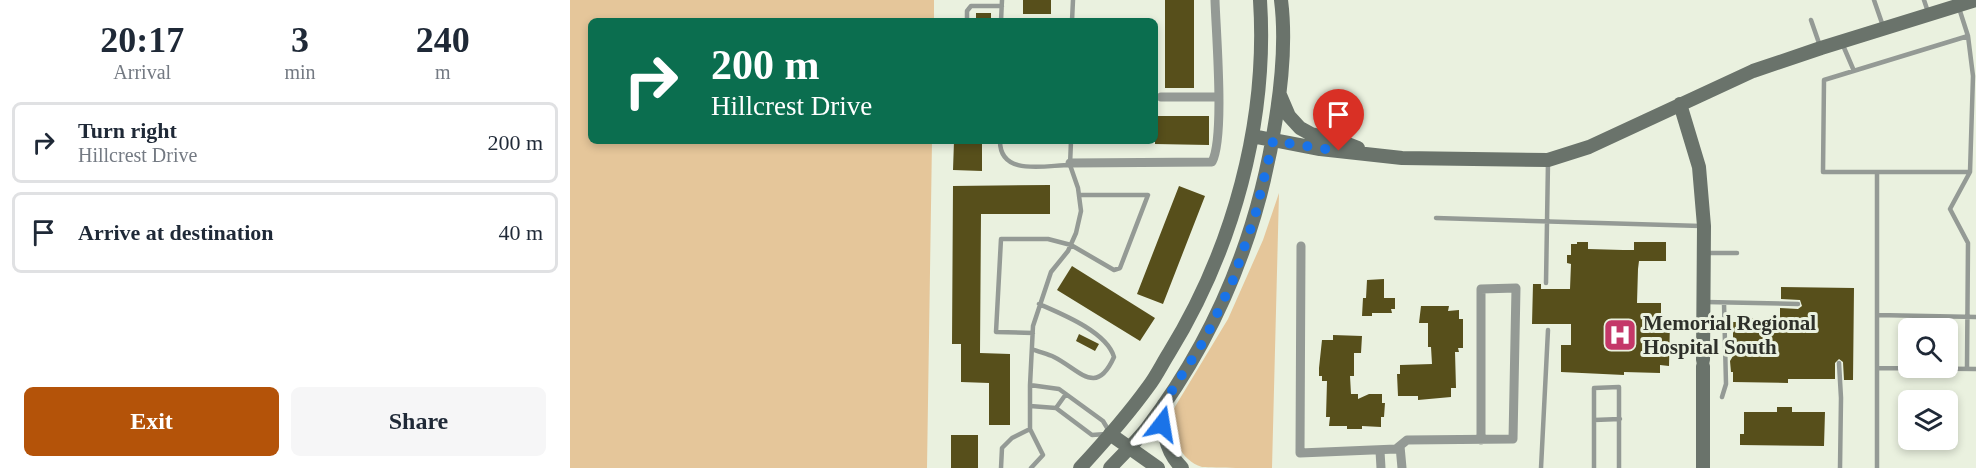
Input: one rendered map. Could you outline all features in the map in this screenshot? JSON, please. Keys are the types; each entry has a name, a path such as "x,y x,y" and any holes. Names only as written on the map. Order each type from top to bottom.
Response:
{"street":[{"path":"1070,164 1212,162 1217,152 1215,0"},
{"path":"1080,468 1149,386 1185,327 1212,270 1234,209 1252,136 1259,75 1260,0"},
{"path":"1110,468 1146,429 1164,403 1205,339 1233,280 1255,216 1273,141 1280,94 1283,14 1281,0"},
{"path":"1252,136 1320,149 1402,158 1548,160 1589,147 1753,71 1976,0"},
{"path":"1280,94 1290,116 1299,128 1377,155"},
{"path":"1161,98 1218,97"},
{"path":"1680,104 1699,167 1704,226 1703,468"},
{"path":"1300,246 1300,453 1380,451 1396,449 1407,440 1481,440 1513,438 1516,288 1481,289 1481,440"},
{"path":"1164,403 1162,424 1164,435 1171,454 1182,468"},
{"path":"1110,434 1158,468"},
{"path":"1400,446 1402,468"},
{"path":"1380,451 1381,468"}],"lane":[{"path":"1001,18 1002,0"},
{"path":"1072,18 1073,0"},
{"path":"1874,0 1884,28"},
{"path":"1924,0 1929,14"},
{"path":"967,18 967,11 971,6 1002,6"},
{"path":"1958,6 1968,36 1974,93 1970,172 1950,209 1968,243 1967,369"},
{"path":"1812,20 1821,48"},
{"path":"1968,36 1824,80 1823,172 1970,172"},
{"path":"1842,41 1854,71"},
{"path":"1000,144 1000,150 1006,161 1015,166 1070,164"},
{"path":"1031,468 1043,455 1030,429 1033,333 1039,304 1051,272 1071,244 1081,211 1070,164 1071,144"},
{"path":"1970,155 1976,151"},
{"path":"1546,283 1548,160"},
{"path":"1877,172 1877,468"},
{"path":"1033,333 996,332 1001,239 1048,239 1071,244 1114,270 1120,268 1148,195 1079,195"},
{"path":"1436,218 1704,226"},
{"path":"1704,253 1737,253"},
{"path":"1704,302 1798,304"},
{"path":"1722,397 1726,384 1724,303"},
{"path":"1032,349 1055,357 1079,374 1092,379 1102,376 1108,370 1114,357 1112,348 1104,340 1068,316 1039,304"},
{"path":"1877,315 1976,317"},
{"path":"1541,468 1548,330"},
{"path":"1839,363 1840,468"},
{"path":"1877,368 1976,369"},
{"path":"1030,385 1059,389 1103,421 1110,434 1092,435 1056,408 1030,406"},
{"path":"1594,468 1594,388 1620,387 1619,468"},
{"path":"1056,408 1066,394"},
{"path":"1594,420 1620,419"},
{"path":"1001,468 1002,448 1012,438 1030,429"}],"shaded area":[{"path":"570,0 934,0 934,18 588,18 588,144 932,144 927,468 570,468"},
{"path":"1279,193 1272,468 1202,467 1187,458 1177,444 1173,427 1173,410 1228,319 1263,240"}],"building":[{"path":"1023,0 1051,0 1051,14 1023,14"},
{"path":"1165,0 1194,0 1194,88 1165,88"},
{"path":"976,13 991,13 991,18 976,18"},
{"path":"1158,116 1209,116 1209,145 1155,144 1158,144"},
{"path":"954,144 982,144 982,171 953,170"},
{"path":"1050,185 1050,214 981,214 980,353 1010,354 1010,425 989,425 989,383 961,382 961,344 952,344 953,186"},
{"path":"1179,186 1205,196 1163,304 1137,294"},
{"path":"1577,242 1588,242 1588,249 1634,250 1634,242 1666,242 1666,261 1639,261 1638,269 1637,303 1661,303 1661,321 1670,321 1669,366 1660,365 1660,373 1624,372 1624,375 1561,372 1561,345 1571,345 1571,324 1532,324 1533,284 1541,284 1541,289 1570,289 1571,264 1567,263 1567,255 1571,255 1571,244 1577,244"},
{"path":"1072,266 1155,318 1140,341 1057,290"},
{"path":"1384,279 1384,298 1395,298 1395,309 1391,309 1392,313 1372,313 1372,316 1362,316 1367,280"},
{"path":"1781,287 1854,288 1853,380 1844,380 1843,362 1839,359 1835,363 1835,379 1788,379 1788,383 1733,382 1730,361 1733,356 1733,322 1744,322 1746,318 1759,318 1762,321 1780,322 1780,308 1798,309 1802,306 1800,300 1781,299"},
{"path":"1421,306 1449,306 1448,311 1459,310 1459,319 1463,319 1463,348 1458,348 1459,352 1455,352 1456,388 1451,388 1451,397 1418,400 1418,396 1398,396 1397,374 1400,374 1400,365 1432,364 1431,347 1428,347 1428,323 1419,323"},
{"path":"1079,334 1099,344 1095,351 1076,341"},
{"path":"1333,335 1362,336 1361,353 1354,353 1354,376 1350,376 1351,394 1358,394 1358,399 1369,394 1382,394 1382,403 1385,403 1381,427 1362,426 1362,429 1347,429 1347,426 1329,426 1330,417 1326,417 1327,381 1322,381 1319,368 1322,340 1333,340"},
{"path":"1777,407 1792,407 1792,412 1825,412 1824,446 1740,445 1740,434 1744,434 1744,412 1777,412"},
{"path":"951,435 978,435 978,468 951,468"}],"place":[{"name":"Memorial Regional Hospital South","path":"1620,335"}],"route":[{"path":"1162,424 1164,403 1205,339 1233,280 1255,216 1273,141 1339,151"}]}
